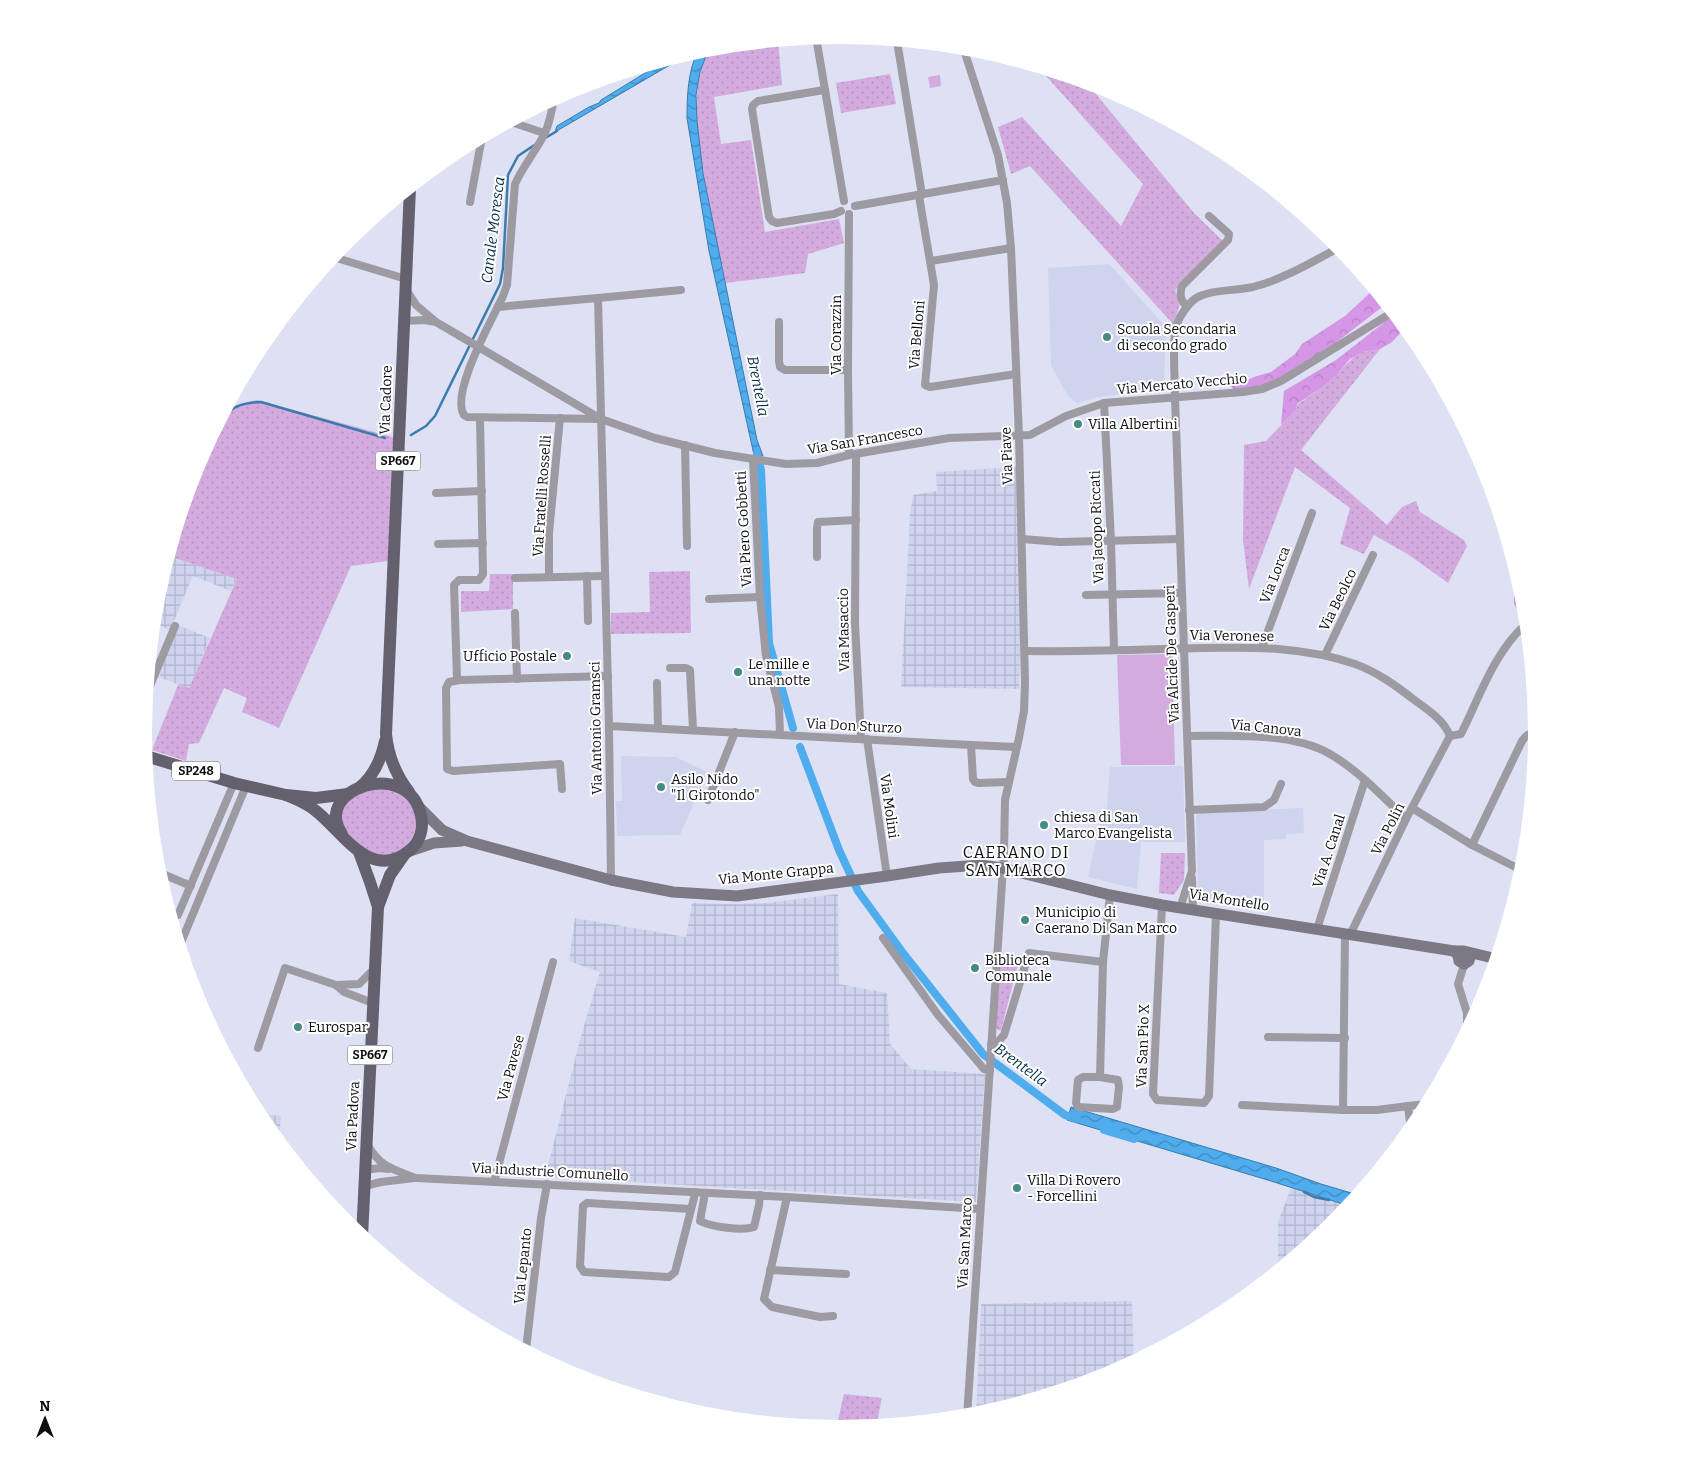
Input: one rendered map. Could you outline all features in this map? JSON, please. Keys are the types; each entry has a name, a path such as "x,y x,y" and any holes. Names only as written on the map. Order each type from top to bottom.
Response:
{"main road":[{"name":"Via Cadore","path":"352,792 368,780 376,769 386,734 410,196"},
{"name":"Via Cadore","path":"386,734 390,757 408,792"},
{"name":"Via Monte Grappa","path":"153,758 240,784 286,794 316,798 352,792 386,783 399,786 408,792 419,807 442,830 467,841 611,880 673,892 722,896 758,894 963,865 1002,868"},
{"name":"Via Monte Grappa","path":"342,834 337,825 336,813 341,800 352,792"},
{"name":"Via Monte Grappa","path":"286,794 316,810 358,852 370,859 380,861 394,859 441,842 467,841"},
{"path":"407,853 415,845 422,829 419,807"},
{"name":"Via Padova","path":"358,852 378,907"},
{"name":"Via Padova","path":"363,1227 378,907 390,875 407,853"},
{"name":"Via Montello","path":"1002,868 1110,895 1162,905 1347,934 1464,957 1490,959"}],"street":[{"path":"817,45 844,201 841,205 845,212"},
{"name":"Via Belloni","path":"898,46 934,285 926,387 1016,374"},
{"name":"Via Piave","path":"966,56 998,155 1008,203 1019,436 1025,651 1024,711 1005,800 991,1047"},
{"path":"824,90 758,101 753,105 752,109 770,217 772,221 777,223 853,211 852,201 844,201"},
{"path":"477,346 498,307 506,285 509,267 514,184 544,134 550,120 552,107"},
{"path":"518,125 544,134"},
{"path":"470,202 480,146"},
{"path":"854,206 1003,180"},
{"name":"Via Corazzin","path":"845,212 848,370 853,455"},
{"path":"1209,216 1228,234 1228,240 1182,286 1181,300 1187,306 1198,297 1214,292 1245,288 1274,280 1332,251"},
{"path":"930,261 1011,248"},
{"path":"340,260 406,284 420,309 436,322"},
{"path":"498,307 682,290"},
{"path":"598,298 601,419"},
{"name":"Via Alcide De Gasperi","path":"1180,908 1192,871 1181,593 1175,333 1176,325 1187,306"},
{"path":"404,317 412,309 420,309"},
{"name":"Via Mercato Vecchio","path":"1019,436 1030,435 1066,416 1104,403 1262,389 1281,381 1388,315"},
{"name":"Via San Francesco","path":"404,317 436,322 601,419 655,438 715,453 786,464 817,463 949,438 1019,436"},
{"path":"779,322 778,361 780,367 785,370 848,370"},
{"name":"Via Fratelli Rosselli","path":"477,346 464,385 461,408 464,415 480,418 601,419"},
{"name":"Via Jacopo Riccati","path":"1104,403 1114,650"},
{"path":"460,680 456,675 454,588 459,580 479,580 484,574 480,418"},
{"name":"Via Fratelli Rosselli","path":"550,576 549,533 560,418"},
{"name":"Via Antonio Gramsci","path":"601,419 611,880"},
{"path":"685,445 687,546"},
{"name":"Via Masaccio","path":"853,455 856,520 856,623 864,739"},
{"name":"Via Piero Gobbetti","path":"754,460 760,597 766,656 779,707 780,735"},
{"path":"436,493 482,491"},
{"name":"Via Lorca","path":"1262,647 1312,513"},
{"path":"817,557 816,528 818,522 856,520"},
{"path":"1022,539 1060,542 1180,539"},
{"path":"438,544 483,543"},
{"name":"Via Beolco","path":"1325,655 1373,555"},
{"path":"587,576 588,621"},
{"path":"515,578 605,576"},
{"path":"1086,595 1181,593"},
{"name":"Via Piero Gobbetti","path":"709,599 760,597"},
{"path":"515,613 517,679"},
{"path":"155,673 175,626"},
{"name":"Via Polin","path":"1347,934 1450,736 1461,734 1490,673 1507,644 1521,629"},
{"name":"Via Veronese","path":"1025,651 1262,647 1325,655 1355,664 1382,676 1429,711 1447,728 1450,736"},
{"path":"670,668 690,670 693,730"},
{"path":"562,789 560,764 447,770 446,688 449,682 460,680 608,676"},
{"path":"656,683 658,728"},
{"name":"Via Don Sturzo","path":"609,726 1016,747"},
{"path":"708,800 735,732"},
{"path":"1472,845 1522,741 1529,734"},
{"name":"Via Canova","path":"1188,736 1261,738 1297,742 1316,747 1330,754 1365,780 1406,819"},
{"name":"Via Molini","path":"864,739 887,876"},
{"path":"971,745 973,779 975,782 1008,782"},
{"name":"Via A. Canal","path":"1317,929 1365,780"},
{"path":"176,910 191,886 240,784"},
{"path":"184,935 240,784"},
{"path":"1189,810 1264,807 1274,800 1282,784"},
{"path":"1412,808 1472,845 1516,867"},
{"path":"1192,871 1193,910"},
{"path":"168,876 191,886"},
{"path":"1100,1078 1103,962 1110,895"},
{"name":"Via San Pio X","path":"1162,905 1153,1094 1157,1100 1204,1102 1210,1096 1216,914"},
{"path":"1344,1110 1347,934"},
{"path":"883,938 940,1019 984,1070 990,1066"},
{"path":"991,1047 1004,1035 1029,952 1103,962"},
{"path":"1464,957 1458,984 1467,1015"},
{"name":"Via Pavese","path":"494,1182 553,962"},
{"path":"258,1048 285,968 336,985 359,984 374,968"},
{"path":"359,984 373,999"},
{"path":"336,985 344,992 373,999"},
{"path":"1268,1037 1344,1038"},
{"name":"Via San Marco","path":"967,1408 991,1047"},
{"path":"1083,1078 1100,1078 1118,1080 1117,1107 1113,1109 1078,1107 1076,1103 1078,1080 1083,1078"},
{"path":"1242,1105 1377,1110 1419,1105"},
{"path":"1408,1106 1410,1119"},
{"path":"366,1142 382,1164 395,1170"},
{"path":"365,1170 380,1168 395,1170"},
{"name":"Via industrie Comunello","path":"395,1170 416,1178 760,1195 980,1209"},
{"path":"365,1186 416,1178"},
{"name":"Via Lepanto","path":"527,1344 541,1218 547,1184"},
{"path":"691,1208 586,1203 583,1206 580,1266 584,1272 669,1277 675,1272 691,1208 695,1192"},
{"path":"705,1193 700,1221 706,1224 746,1230 754,1227 760,1205 760,1195"},
{"path":"787,1197 764,1299 772,1307 820,1317 833,1316"},
{"path":"770,1270 846,1274"}],"shaded area":[{"path":"779,47 782,85 714,97 721,144 751,140 765,232 839,219 844,243 808,254 805,273 725,283 699,145 697,105 702,67 706,57"},
{"path":"890,74 896,104 841,113 836,83"},
{"path":"940,75 941,86 930,88 928,77"},
{"path":"1045,75 1095,92 1194,213 1224,242 1175,290 1180,304 1173,324 1030,166 1011,174 998,127 1022,117 1121,226 1143,184"},
{"name":"Scuola Secondaria di secondo grado","path":"1109,264 1166,327 1164,381 1160,392 1102,396 1077,403 1068,396 1051,365 1048,268"},
{"path":"1380,349 1301,450 1387,525 1402,507 1416,501 1420,512 1464,540 1467,546 1448,583 1409,555 1374,535 1364,554 1340,544 1350,508 1295,467 1249,589 1243,540 1244,445 1266,441 1296,410 1297,405 1324,386 1355,356 1363,352"},
{"path":"257,400 393,437 388,561 351,566 279,728 242,712 247,698 224,688 199,743 189,744 186,761 153,750 153,748 178,685 189,688 237,579 175,558 189,511 223,428 232,412 247,402"},
{"path":"1016,467 1021,630 1019,689 901,687 910,514 913,495 937,491 936,472"},
{"path":"175,558 237,579 231,591 193,576 170,630 161,626"},
{"path":"690,571 691,633 611,634 611,613 650,612 649,572"},
{"path":"490,574 513,574 513,609 461,612 461,591 489,591"},
{"path":"177,625 210,638 189,689 159,677"},
{"path":"1172,654 1175,765 1121,765 1117,655"},
{"name":"Asilo Nido \"Il Girotondo\"","path":"621,756 676,757 707,772 680,835 617,836 616,801 622,801"},
{"path":"1183,766 1185,842 1141,842 1137,889 1088,877 1103,809 1107,807 1110,767"},
{"path":"388,789 399,793 413,806 416,828 406,846 397,853 387,856 375,855 365,850 350,836 342,821 342,814 348,802 353,798 371,790"},
{"path":"1303,808 1304,833 1286,834 1286,839 1264,840 1264,910 1200,897 1198,894 1196,812"},
{"path":"1161,853 1185,853 1184,880 1174,895 1159,893"},
{"path":"838,894 839,984 887,993 890,1044 911,1069 985,1074 976,1202 545,1177 581,1036 600,972 569,961 575,918 686,937 692,903 765,903"},
{"path":"1006,957 1011,962 1016,958 1019,960 1001,1030 998,1030 996,1027 1001,959"},
{"path":"269,1115 281,1116 280,1131"},
{"path":"1291,1188 1341,1204 1278,1262 1278,1222"},
{"path":"1132,1301 1134,1354 1062,1384 1019,1397 976,1407 981,1304"},
{"path":"844,1394 882,1398 877,1419 838,1420"}],"green space":[{"path":"1370,293 1382,307 1329,348 1290,372 1265,385 1234,390 1231,386 1271,372 1295,354 1302,344 1345,316"},
{"path":"1390,318 1401,333 1392,342 1380,349 1363,352 1350,359 1324,386 1297,404 1296,410 1281,425 1284,391 1336,360"},
{"path":"1515,596 1518,610 1514,603"}],"water":[{"path":"706,57 700,72 696,95 703,173 757,440 763,456 754,455 709,251 687,118 687,100 694,60"},
{"path":"669,65 555,132 557,126 599,103 648,71"},
{"path":"1071,1107 1276,1168 1351,1193 1341,1204 1067,1120"}],"waterway":[{"name":"Canale Moresca","path":"547,137 557,131"},
{"name":"Canale Moresca","path":"411,435 426,426 435,416 500,284 503,268 508,175 518,156 536,144"},
{"name":"Canale Moresca","path":"233,409 248,403 261,402 385,438"},
{"name":"Brentella","path":"757,454 761,470 769,643 793,728"},
{"name":"Brentella","path":"800,747 839,850 858,891 903,953 983,1054 1065,1115 1077,1119"},
{"name":"Brentella","path":"1104,1130 1134,1139"},
{"path":"1304,1192 1314,1197 1329,1200"}],"place":[{"name":"Scuola Secondaria di secondo grado","path":"1107,337"},
{"name":"Villa Albertini","path":"1078,424"},
{"name":"Ufficio Postale","path":"567,656"},
{"name":"Le mille e una notte","path":"738,672"},
{"name":"Asilo Nido \"Il Girotondo\"","path":"661,787"},
{"name":"chiesa di San Marco Evangelista","path":"1044,825"},
{"name":"Municipio di Caerano Di San Marco","path":"1025,920"},
{"name":"Biblioteca Comunale","path":"975,968"},
{"name":"Eurospar","path":"298,1027"},
{"name":"Villa Di Rovero - Forcellini","path":"1017,1188"}],"district":[{"name":"CAERANO DI SAN MARCO","path":"1016,861"}]}
